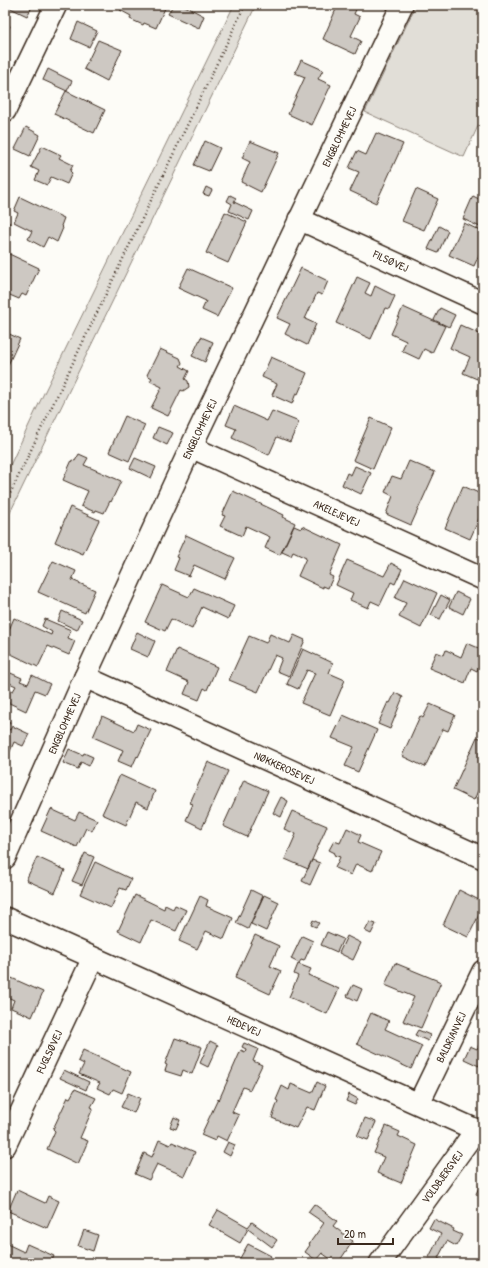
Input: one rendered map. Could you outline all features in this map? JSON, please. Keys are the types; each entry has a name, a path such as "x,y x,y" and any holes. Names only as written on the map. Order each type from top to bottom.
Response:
{"street":[{"path":"5,111 56,5"},
{"name":"ENGBLOMMEVEJ","path":"5,858 85,677 191,447 402,5"},
{"name":"FILSØVEJ","path":"299,219 483,303"},
{"name":"AKELEJEVEJ","path":"191,447 483,579"},
{"name":"NØKKEROSEVEJ","path":"85,677 483,858"},
{"name":"HEDEVEJ","path":"5,918 479,1131"},
{"name":"FUGLSØVEJ","path":"5,1146 93,958"},
{"name":"BALDRIANVEJ","path":"419,1103 483,971"},
{"name":"VOLDBJERGVEJ","path":"380,1263 479,1131"}],"path":[{"path":"5,504 245,5"}],"shaded area":[{"path":"234,5 256,5 5,523 5,476 44,393"},
{"path":"416,5 483,5 483,115 464,157 365,112"}],"building":[{"path":"33,5 27,16 6,6"},
{"path":"123,5 166,6 156,28 144,23 143,25 130,19 131,16 120,10"},
{"path":"173,5 183,5 204,16 199,28 168,14"},
{"path":"332,5 358,5 354,14 360,17 351,36 361,41 355,54 323,39 337,7"},
{"path":"78,22 97,31 89,47 71,39"},
{"path":"5,23 10,26 5,36"},
{"path":"98,40 122,50 107,81 84,69"},
{"path":"301,60 323,70 318,79 331,85 312,125 288,114 305,77 295,73"},
{"path":"48,69 72,81 67,91 43,80"},
{"path":"66,91 105,110 94,133 54,114"},
{"path":"26,127 40,135 30,156 15,149"},
{"path":"376,133 403,144 376,203 350,191 359,172 349,168 357,151 366,155"},
{"path":"205,141 220,148 209,171 194,165"},
{"path":"250,141 279,153 261,192 241,182 250,162 242,158"},
{"path":"42,146 61,155 59,158 73,165 70,171 72,173 67,184 51,177 47,185 35,180 39,171 31,167"},
{"path":"206,187 212,190 209,196 203,194"},
{"path":"416,189 438,199 424,230 402,221"},
{"path":"230,195 236,198 234,202 253,211 249,220 229,211 232,204 227,201"},
{"path":"473,196 483,201 483,219 480,227 463,219"},
{"path":"20,197 64,218 61,226 63,228 57,242 48,237 43,247 28,239 32,231 14,222 18,213 14,211"},
{"path":"225,212 247,222 228,263 206,253"},
{"path":"5,221 10,223 5,232"},
{"path":"464,223 483,232 483,246 474,266 449,255"},
{"path":"439,226 448,231 438,253 428,249"},
{"path":"5,252 39,268 26,296 22,294 19,299 5,293"},
{"path":"188,268 232,288 217,317 202,310 206,301 178,288"},
{"path":"301,268 328,281 322,295 317,293 305,319 316,324 307,345 285,334 290,324 277,318"},
{"path":"357,277 370,283 365,293 371,296 375,286 395,296 389,309 385,308 371,339 336,323"},
{"path":"403,307 445,326 432,353 424,349 419,359 402,351 406,341 391,334"},
{"path":"440,308 455,315 449,327 434,320"},
{"path":"460,325 480,334 483,328 483,367 477,379 463,373 470,357 450,348"},
{"path":"5,332 20,339 7,367 5,366"},
{"path":"201,337 213,342 205,362 192,356"},
{"path":"160,349 180,358 182,363 180,366 189,371 185,379 188,381 189,387 183,391 181,390 168,416 151,408 162,387 150,381 152,378 147,375"},
{"path":"271,357 307,373 292,404 272,395 277,384 262,377"},
{"path":"234,406 267,421 272,411 299,422 290,442 277,437 269,455 232,438 236,429 226,425"},
{"path":"125,416 145,425 129,461 109,452"},
{"path":"371,418 391,427 373,469 353,460"},
{"path":"158,427 173,433 167,445 153,438"},
{"path":"79,454 88,458 84,465 121,481 104,513 96,510 95,512 81,506 88,491 63,480 72,460 75,461"},
{"path":"135,458 156,467 151,478 130,468"},
{"path":"409,461 435,472 411,525 386,514 393,496 385,492 392,476 401,479"},
{"path":"355,466 371,473 361,494 342,485 347,473 351,475"},
{"path":"463,486 483,495 483,510 470,539 445,528"},
{"path":"233,491 284,515 283,517 295,523 280,555 265,548 270,537 246,526 242,536 220,526 225,516 222,515"},
{"path":"70,507 99,520 83,554 55,542"},
{"path":"294,526 301,529 302,526 342,545 329,575 333,577 328,588 323,586 323,588 298,576 306,558 293,552 291,556 282,552"},
{"path":"186,535 235,558 225,579 194,565 189,576 174,570 179,558 176,557"},
{"path":"347,560 384,576 391,563 402,569 395,584 391,582 380,605 371,601 368,608 350,600 353,593 336,585"},
{"path":"53,561 76,571 72,580 95,590 85,613 38,592"},
{"path":"405,578 437,593 421,628 399,617 406,603 395,598"},
{"path":"162,585 189,597 194,588 234,606 228,619 202,607 192,629 171,619 165,631 145,622"},
{"path":"456,592 470,599 463,614 449,607"},
{"path":"441,595 450,600 440,619 431,615"},
{"path":"62,611 82,620 77,630 58,621"},
{"path":"14,618 51,635 52,632 42,626 45,619 71,630 68,638 75,641 69,655 48,646 38,667 5,651 5,639"},
{"path":"137,632 155,641 148,657 130,649"},
{"path":"270,634 290,643 294,635 305,640 289,676 277,671 282,658 275,655 258,692 229,680 249,636 266,643"},
{"path":"467,643 483,650 483,658 477,671 471,668 465,683 429,668 436,652 444,655 446,650 461,657"},
{"path":"177,649 217,667 207,690 204,688 199,700 184,694 189,682 167,672"},
{"path":"303,649 333,663 329,673 345,680 330,715 301,703 315,673 307,670 298,689 287,684"},
{"path":"6,671 22,678 20,681 28,684 32,675 50,684 45,694 35,690 26,711 5,701 5,687 13,691 16,686 5,681"},
{"path":"395,693 403,697 390,729 378,724 388,702 390,703"},
{"path":"430,704 455,715 448,731 443,729 425,767 402,756 420,716 423,718"},
{"path":"343,715 377,730 358,772 345,766 354,747 332,738"},
{"path":"102,716 134,731 137,724 151,730 132,767 118,761 123,750 93,737"},
{"path":"5,719 10,722 7,728 10,730 12,726 29,734 23,746 14,742 5,763"},
{"path":"477,737 483,739 483,779 474,800 453,790"},
{"path":"69,749 83,755 84,753 93,757 89,766 81,762 78,769 63,763"},
{"path":"208,762 228,771 202,828 186,820 193,804 190,803"},
{"path":"120,775 155,791 148,808 136,802 126,825 102,814"},
{"path":"244,780 268,791 247,837 223,826"},
{"path":"281,797 288,801 281,817 273,813"},
{"path":"51,809 75,820 79,812 97,820 92,831 86,828 77,847 41,831"},
{"path":"292,811 327,826 308,869 285,859 296,834 284,829"},
{"path":"347,828 361,835 358,842 381,852 372,871 356,864 351,875 335,868 340,857 334,855 335,853 329,850 334,841 340,843"},
{"path":"85,853 94,857 82,885 72,881"},
{"path":"37,857 65,870 55,893 26,880"},
{"path":"312,860 320,863 310,885 302,881"},
{"path":"95,862 131,879 126,890 120,888 111,908 80,894"},
{"path":"251,890 263,896 248,929 236,923"},
{"path":"459,890 483,902 483,907 468,937 443,925"},
{"path":"135,895 164,909 165,905 173,909 175,905 186,910 176,931 151,920 141,942 118,931"},
{"path":"264,895 279,902 266,931 251,924"},
{"path":"200,896 208,900 206,906 233,918 224,939 206,931 197,949 179,941"},
{"path":"313,920 319,923 316,927 311,925"},
{"path":"370,922 376,924 371,934 365,931"},
{"path":"327,932 343,939 337,952 321,945"},
{"path":"255,935 279,946 270,966 281,971 270,994 235,978"},
{"path":"302,936 313,941 304,961 301,960 299,963 291,959"},
{"path":"347,936 361,943 353,960 339,953"},
{"path":"395,963 441,982 421,1028 403,1021 414,997 385,985"},
{"path":"298,964 311,969 308,975 339,989 327,1014 289,997 298,976 294,974"},
{"path":"5,968 9,970 7,976 43,992 32,1017 11,1008 14,1000 5,996"},
{"path":"353,985 362,989 357,1001 347,996"},
{"path":"371,1013 389,1021 385,1029 422,1046 411,1069 357,1044"},
{"path":"418,1030 430,1035 428,1041 415,1035"},
{"path":"175,1038 202,1047 192,1074 183,1070 181,1076 165,1071 167,1065 165,1064"},
{"path":"482,1039 483,1057 479,1066 464,1059 470,1046 477,1049"},
{"path":"210,1041 218,1045 208,1067 200,1063"},
{"path":"244,1043 258,1049 253,1061 262,1065 250,1090 243,1087 232,1112 239,1115 227,1141 217,1136 215,1141 201,1135 218,1099 219,1100 241,1050 245,1052 246,1049 242,1047"},
{"path":"83,1050 131,1072 122,1093 113,1089 110,1094 97,1088 100,1083 79,1074 84,1064 78,1061"},
{"path":"64,1070 89,1082 86,1090 60,1078"},
{"path":"317,1082 325,1086 315,1110 307,1107 296,1128 272,1118 278,1101 276,1100 282,1086 289,1090 291,1084 312,1093"},
{"path":"75,1089 96,1098 91,1107 93,1108 80,1138 88,1141 78,1164 47,1149 55,1131 53,1129 68,1097 70,1098"},
{"path":"128,1093 140,1098 134,1113 121,1107"},
{"path":"349,1094 358,1099 355,1105 346,1101"},
{"path":"174,1117 180,1120 176,1129 170,1127"},
{"path":"365,1118 376,1122 368,1140 357,1136"},
{"path":"386,1126 400,1132 398,1136 417,1145 401,1183 377,1173 384,1157 374,1153"},
{"path":"159,1140 170,1145 172,1142 195,1152 184,1176 157,1164 149,1180 135,1174 144,1153 152,1157"},
{"path":"228,1142 235,1145 230,1156 223,1152"},
{"path":"483,1178 483,1198 476,1194"},
{"path":"17,1190 45,1203 48,1196 59,1201 47,1228 8,1211"},
{"path":"314,1204 337,1221 333,1226 353,1241 338,1263 322,1253 316,1260 305,1252 324,1223 308,1212"},
{"path":"218,1210 248,1227 252,1222 277,1240 272,1247 248,1229 240,1243 209,1225"},
{"path":"434,1219 454,1229 453,1231 462,1235 456,1246 447,1241 438,1258 441,1260 439,1263 426,1263 441,1234 429,1228"},
{"path":"84,1230 98,1235 93,1251 78,1246"},
{"path":"5,1243 24,1252 27,1244 54,1256 51,1263 41,1263 34,1260 32,1263 5,1263"},
{"path":"248,1244 271,1256 267,1263 244,1263 239,1260"}]}
